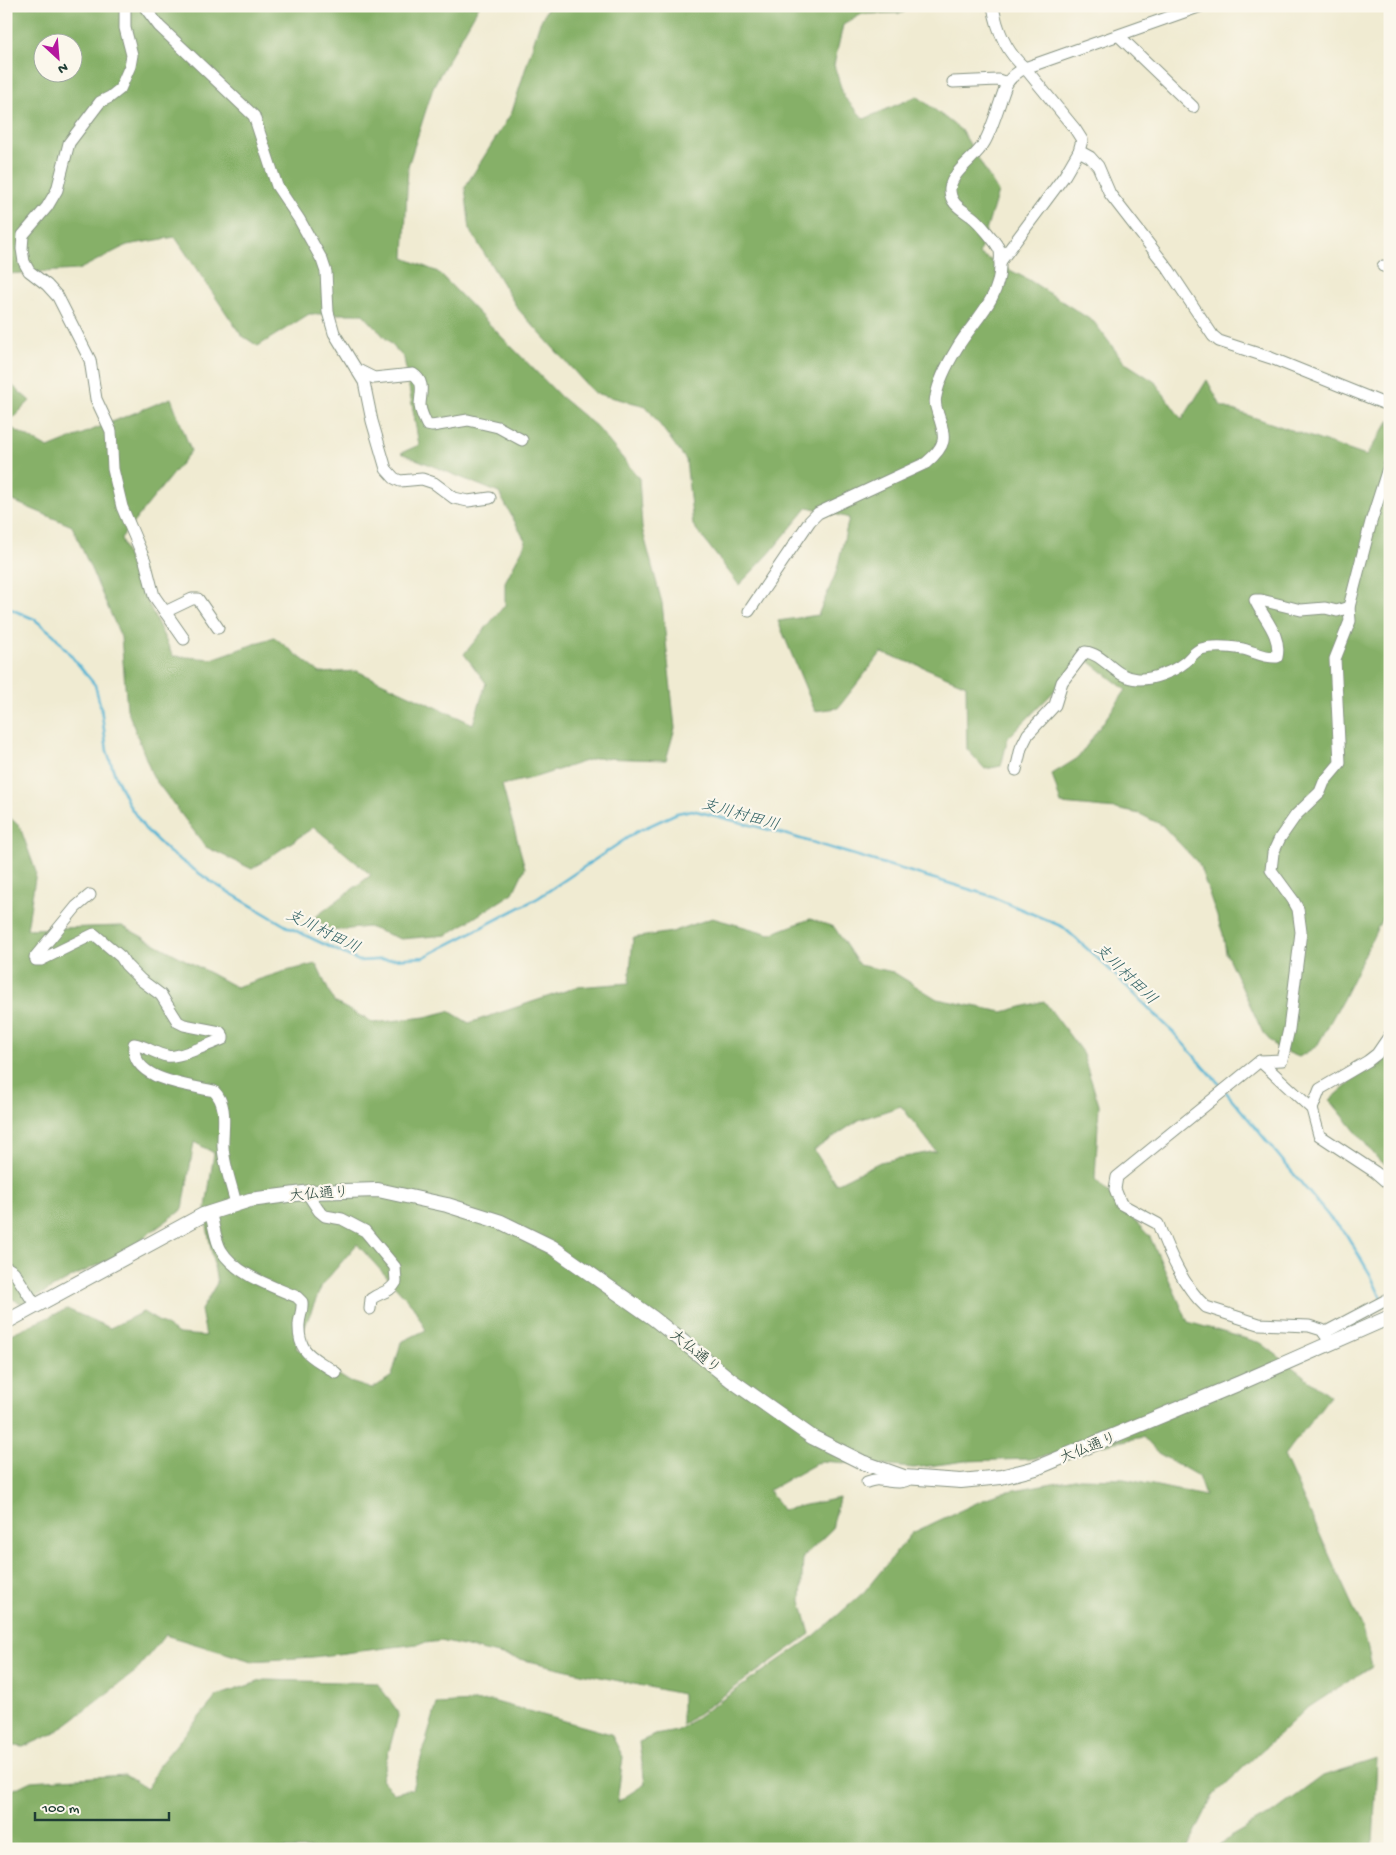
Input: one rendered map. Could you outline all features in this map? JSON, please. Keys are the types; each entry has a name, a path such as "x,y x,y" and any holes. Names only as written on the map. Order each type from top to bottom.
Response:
{"street":[{"path":"125,6 125,28 132,54 130,66 120,89 100,102 69,143 57,190 47,207 23,235 22,249 24,262 29,270 58,297 90,360 96,399 111,431 113,469 122,507 140,546 154,596 184,639"},
{"path":"144,6 159,26 254,116 276,186 299,219 322,260 326,272 328,312 334,334 364,382 372,421 386,468 394,478 400,481 422,479 434,483 454,498 468,501 490,498"},
{"path":"993,6 999,31 1016,60 1025,68 1082,140 1079,151 1065,174 1000,262"},
{"path":"750,611 810,521 818,513 907,473 926,463 939,452 944,441 944,431 934,403 938,384 957,348 994,296 998,284 1000,262 1000,253 997,246 972,217 955,204 950,194 950,186 957,173 984,144 1007,83 1017,71 1201,6"},
{"path":"1120,36 1193,107"},
{"path":"953,82 998,80 1007,83"},
{"path":"1079,151 1090,157 1098,166 1110,194 1169,270 1213,336 1219,341 1271,358 1390,406"},
{"path":"356,369 374,378 412,374 417,377 422,386 420,406 427,425 432,426 468,420 498,427 522,440"},
{"path":"1390,462 1371,522 1349,607 1350,621 1335,659 1340,762 1324,782 1314,800 1296,815 1273,852 1271,870 1298,909 1301,932 1289,1029 1282,1060 1260,1061 1117,1177 1115,1189 1121,1204 1158,1224 1167,1247 1188,1285 1206,1307 1259,1324 1309,1326 1322,1330 1327,1338 1370,1308 1390,1298"},
{"path":"166,612 192,599 198,599 218,628"},
{"path":"1016,770 1021,748 1028,734 1055,705 1062,682 1085,652 1092,653 1121,676 1140,680 1165,674 1183,664 1198,650 1204,648 1221,647 1277,657 1278,646 1276,639 1269,621 1255,600 1301,610 1325,608 1337,611 1349,607"},
{"path":"90,894 72,912 36,957 36,960 41,960 94,934 121,957 141,980 161,995 178,1022 184,1026 220,1032 223,1039 177,1056 168,1057 134,1044 133,1050 144,1067 160,1078 168,1082 214,1091 218,1095 224,1110 223,1148 236,1204"},
{"path":"1312,1109 1320,1089 1368,1061 1377,1054 1390,1035"},
{"path":"1260,1061 1312,1109 1319,1136 1375,1172 1390,1185"},
{"name":"大仏通り","path":"6,1322 210,1212 250,1200 307,1193 378,1190 447,1205 501,1222 552,1247 654,1318 731,1380 812,1437 862,1462 904,1477 961,1482 1001,1477 1036,1468 1232,1387 1327,1338 1390,1318"},
{"path":"307,1193 319,1211 325,1216 342,1219 365,1231 395,1267 396,1282 388,1292 376,1295 371,1299 370,1309"},
{"path":"210,1212 220,1249 232,1264 243,1272 297,1297 302,1302 303,1312 299,1322 302,1348 309,1356 336,1373"},
{"path":"6,1267 14,1272 36,1306"},
{"path":"866,1482 878,1479 892,1483 906,1482 913,1478"}],"green space":[{"path":"479,6 434,85 408,166 404,258 438,272 561,397 597,427 639,478 642,528 662,603 675,728 666,760 595,758 536,777 502,785 525,868 513,893 447,935 401,939 368,927 331,931 314,918 371,875 314,827 252,869 206,847 153,777 127,709 121,637 72,526 6,498 6,425 48,448 171,398 191,451 121,538 129,562 173,656 212,659 274,637 320,673 357,671 473,724 486,683 464,654 505,605 505,582 526,542 499,493 401,453 419,445 404,358 363,314 309,314 258,346 241,335 175,237 127,245 78,270 6,274 6,7"},
{"path":"548,6 914,6 902,13 862,14 843,25 834,65 844,97 864,119 917,96 962,131 998,192 979,254 1029,280 1094,322 1124,362 1155,382 1182,420 1207,380 1221,406 1366,456 1390,420 1390,902 1343,999 1317,1046 1299,1057 1277,1048 1263,1033 1226,953 1223,934 1199,864 1162,825 1140,814 1116,809 1061,804 1052,774 1078,758 1126,690 1086,659 1008,738 1001,766 985,769 967,749 966,685 921,666 881,653 838,708 815,711 778,621 818,615 836,573 849,518 808,507 768,555 739,585 693,525 686,460 646,406 594,393 518,309 470,230 465,187 512,112 539,25"},
{"path":"6,380 30,401 6,425"},
{"path":"6,814 20,827 36,872 27,929 122,926 236,987 282,972 316,964 334,1002 374,1023 425,1017 449,1011 469,1023 577,987 629,983 633,938 672,932 712,918 770,934 810,919 834,927 859,965 893,972 937,999 1003,1012 1044,1001 1082,1052 1099,1105 1095,1179 1150,1237 1188,1322 1261,1343 1330,1396 1284,1456 1363,1629 1372,1666 1306,1709 1213,1796 1187,1849 6,1849 6,1793 31,1781 125,1775 147,1789 159,1765 217,1696 264,1680 377,1683 399,1713 381,1780 395,1793 412,1789 437,1704 492,1701 611,1734 623,1757 617,1802 645,1784 639,1742 655,1735 677,1731 814,1636 864,1592 912,1533 998,1493 1080,1478 1124,1479 1205,1496 1198,1476 1158,1453 1143,1437 1030,1459 965,1461 914,1468 821,1461 769,1490 782,1510 839,1498 832,1529 803,1557 801,1601 810,1634 682,1725 682,1694 441,1641 313,1657 252,1661 165,1635 135,1672 55,1733 23,1747 6,1745 6,1336 67,1309 110,1328 143,1312 179,1334 206,1336 201,1310 217,1283 205,1214 214,1153 194,1142 183,1209 118,1256 76,1275 23,1304 6,1296","holes":["901,1106 936,1151 880,1162 836,1184 814,1150 859,1120","357,1244 413,1306 426,1330 401,1342 392,1376 372,1389 350,1382 296,1348 322,1285"]},
{"path":"1390,1049 1390,1168 1378,1159 1330,1100"},
{"path":"1377,1759 1373,1845 1377,1849 1217,1849 1230,1837 1277,1810 1323,1776"}],"waterway":[{"name":"支川村田川","path":"6,607 34,619 54,635 95,685 101,708 107,751 115,775 129,805 145,829 169,852 213,883 286,926 359,961 424,957 538,898 636,832 677,813 692,810 774,831 988,895 1063,927 1104,964 1172,1031 1222,1087"},
{"name":"支川村田川","path":"1226,1092 1331,1219 1346,1234 1370,1274 1381,1298"}]}
